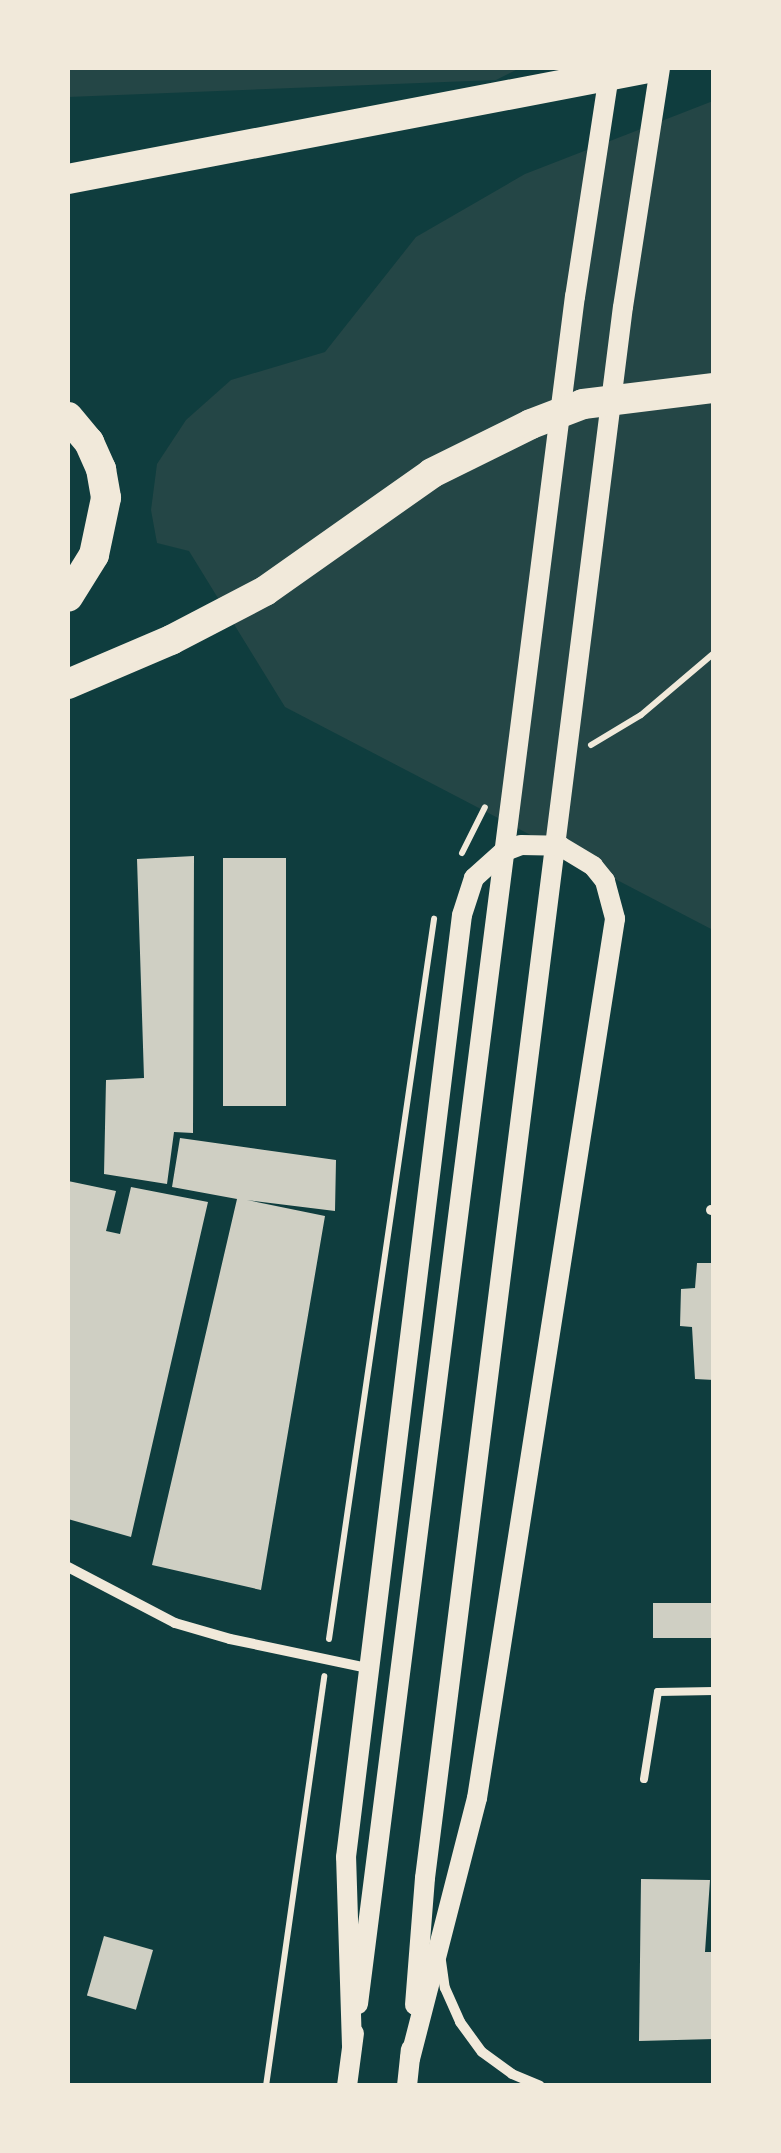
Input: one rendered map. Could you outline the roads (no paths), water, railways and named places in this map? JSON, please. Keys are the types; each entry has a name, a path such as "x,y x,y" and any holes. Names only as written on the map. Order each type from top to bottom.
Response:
{"highway":[{"path":"68,179 649,68"},
{"path":"68,684 171,640 265,591 432,473 530,424 584,404 714,388"},
{"path":"68,417 89,442 101,469 106,498 94,555 68,597"}],"main road":[{"path":"346,2086 378,1870 574,297 610,68"},
{"path":"407,2086 425,1878 630,250 660,68"},
{"path":"352,2046 346,1858 466,896 487,864 503,852 521,845 560,846 594,866 613,899 616,919 477,1798 410,2059"}],"street":[{"path":"68,1567 175,1623 368,1668"},
{"path":"440,1948 445,1988 460,2022 482,2052 512,2074 540,2086"}],"lane":[{"path":"644,1779 658,1692 714,1691"}]}
